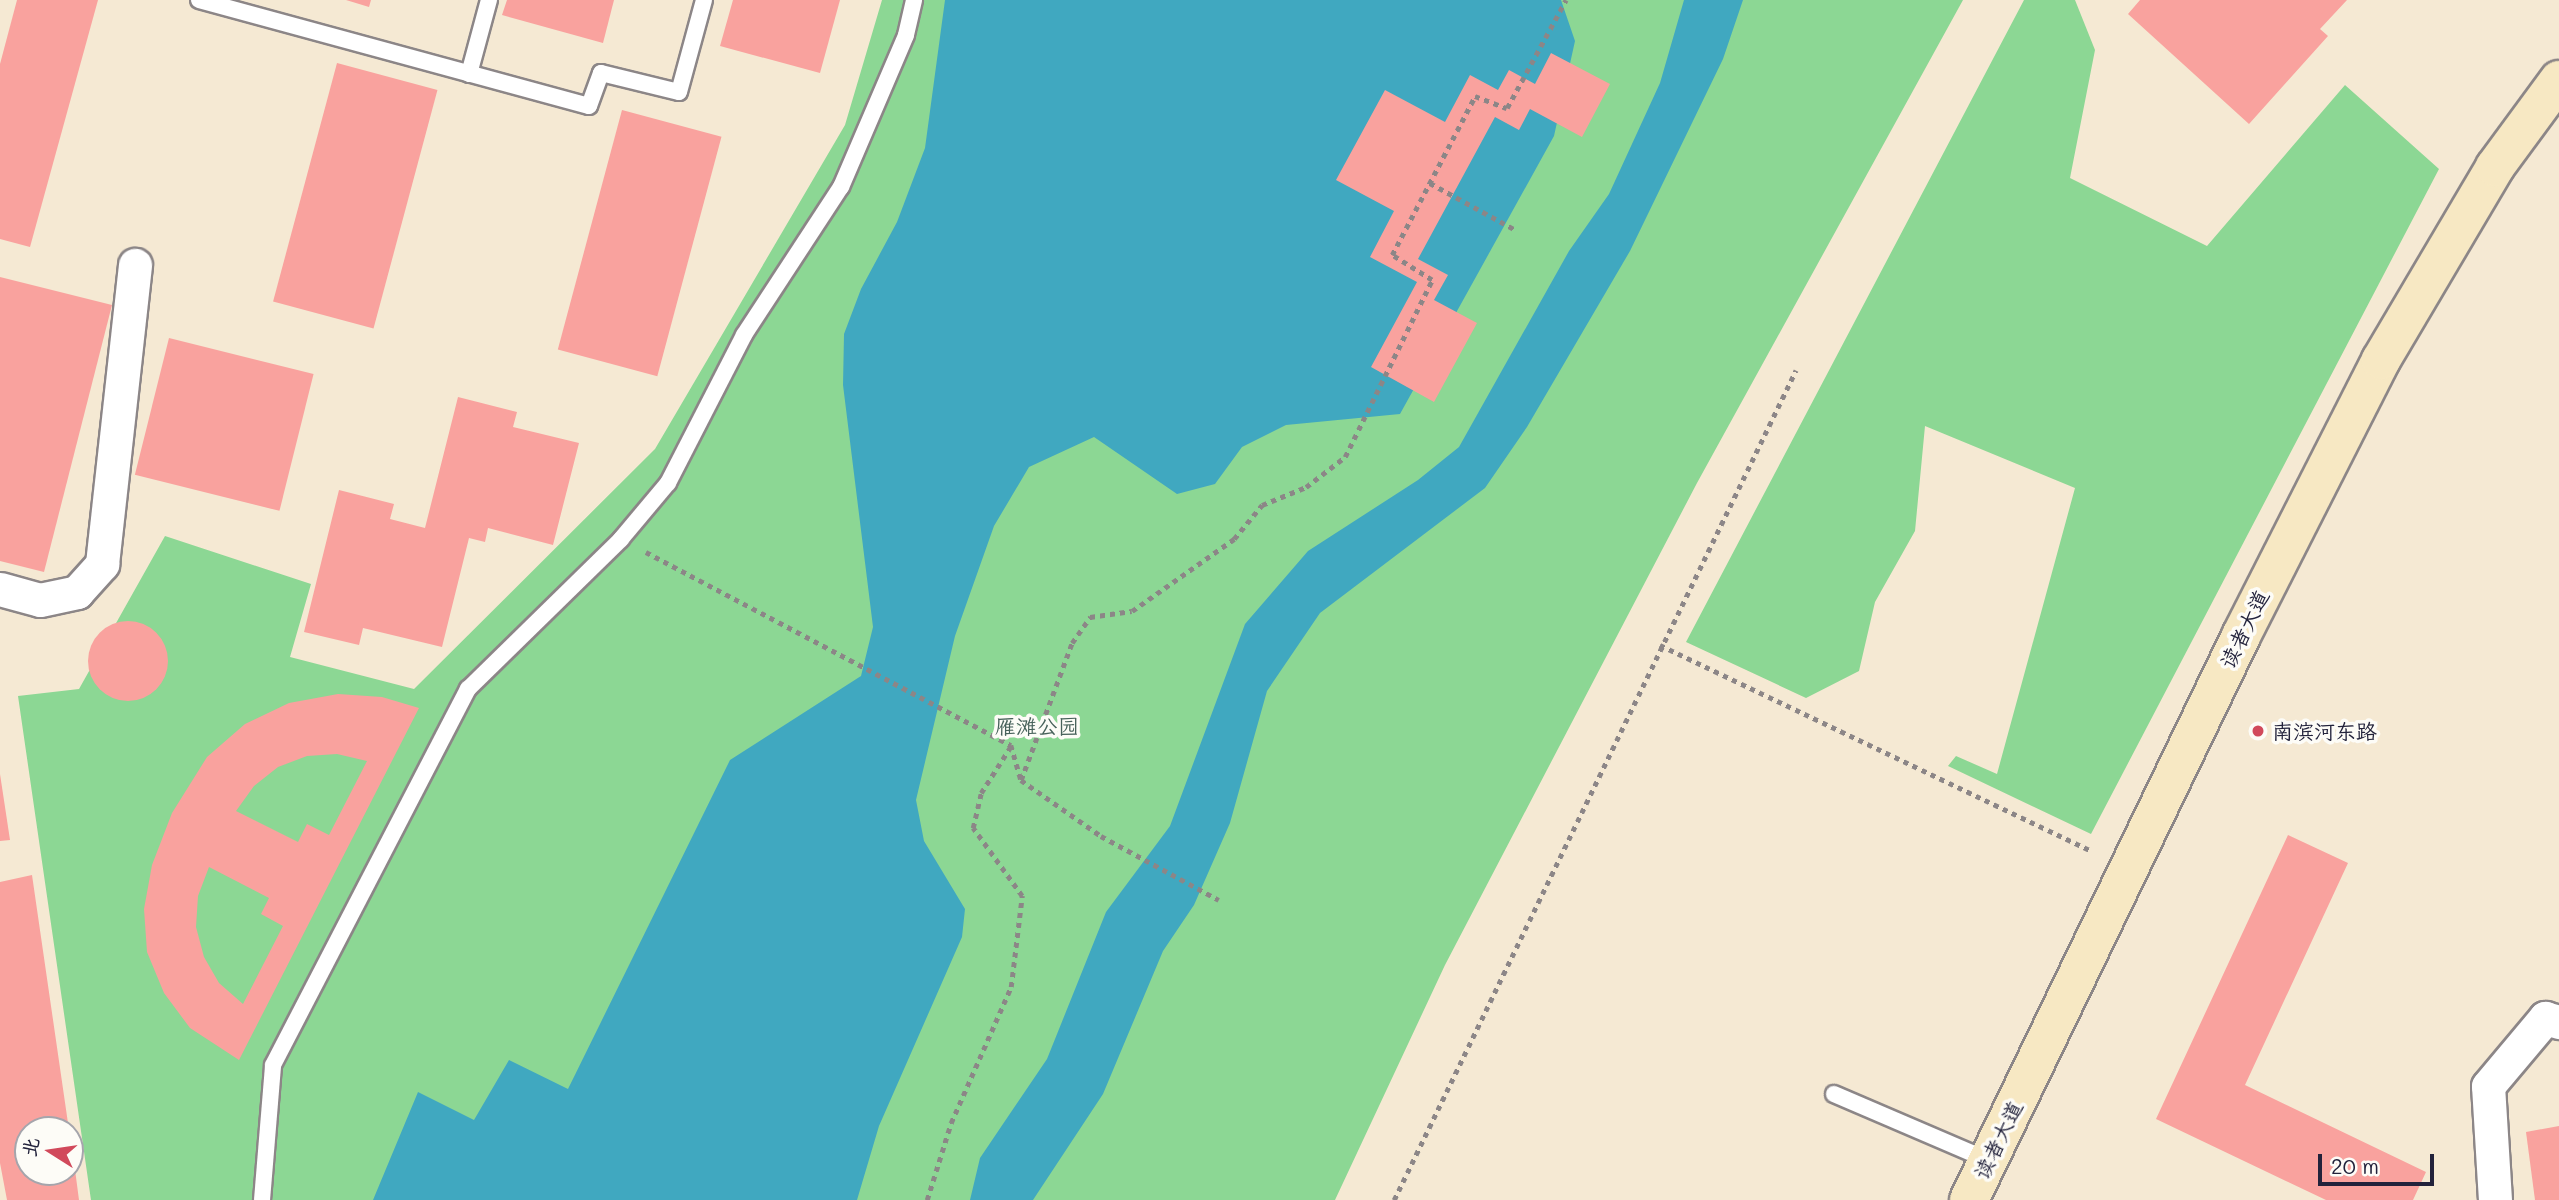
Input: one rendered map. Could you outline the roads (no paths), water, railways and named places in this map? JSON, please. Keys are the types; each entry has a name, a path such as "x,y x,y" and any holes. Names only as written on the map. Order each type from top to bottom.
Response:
{"main road":[{"name":"读者大道","path":"1969,1200 2241,636 2381,360 2495,167 2559,80"}],"street":[{"path":"0,589 40,600 77,592 102,564 135,265"},
{"path":"2496,1200 2488,1086 2545,1018 2559,1022"}],"lane":[{"path":"199,0 589,106 601,74 679,92 704,0"},
{"path":"469,74 489,0"},
{"path":"262,1200 273,1065 468,689 621,539 668,482 744,335 841,187 906,35 914,0"},
{"path":"1834,1094 1988,1160"}],"water":[{"path":"945,0 1561,0 1575,41 1554,136 1400,414 1286,425 1242,447 1215,484 1177,494 1094,437 1029,467 994,526 955,636 916,800 924,841 965,909 962,937 879,1126 857,1200 373,1200 418,1092 474,1120 509,1060 568,1089 730,760 861,676 873,627 843,385 844,334 861,289 897,222 925,148"},
{"path":"1684,0 1743,0 1723,59 1630,251 1527,427 1485,488 1320,613 1267,691 1230,823 1194,905 1163,951 1103,1094 1033,1200 970,1200 980,1158 1047,1059 1106,912 1170,826 1245,624 1308,551 1418,480 1459,447 1569,251 1609,194 1660,83"}],"place":[{"name":"南滨河东路","path":"2258,731"}],"park label":[{"name":"雁滩公园","path":"1037,726"}]}
